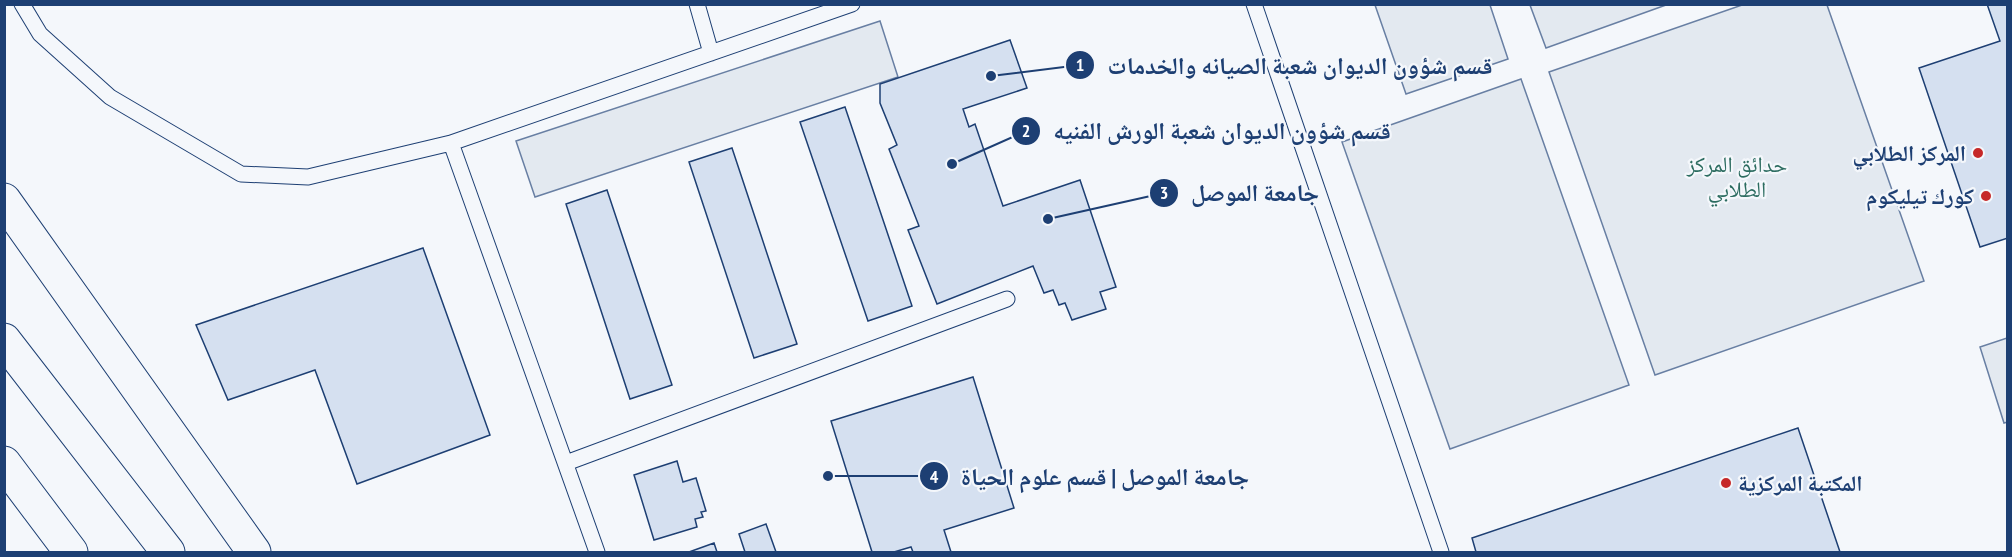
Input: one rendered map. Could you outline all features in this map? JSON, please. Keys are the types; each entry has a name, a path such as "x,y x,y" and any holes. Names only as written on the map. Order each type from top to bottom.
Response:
{"main road":[{"path":"4,200 254,552"},
{"path":"4,340 168,552"},
{"path":"4,463 71,552"}],"lane":[{"path":"22,4 40,34 110,97 241,174 308,177 451,143 852,4"},
{"path":"696,4 711,53"},
{"path":"1254,4 1441,552"},
{"path":"451,143 597,552"},
{"path":"566,463 1007,299"}],"green space":[{"path":"1530,4 1666,5 1546,48"},
{"path":"1375,5 1490,5 1508,59 1406,94"},
{"name":"حدائق المركز الطلابي","path":"1742,5 1827,5 1924,281 1655,375 1549,72"},
{"path":"880,21 898,77 535,197 516,141"},
{"path":"1521,79 1629,385 1450,449 1342,142"},
{"path":"2007,338 2008,422 2004,423 1980,347"}],"building":[{"name":"المركز الطلابي","path":"1987,4 2008,4 2008,238 1980,247 1919,68 2000,41"},
{"path":"1010,40 1027,88 963,109 969,127 975,124 1003,206 1080,180 1116,287 1100,292 1106,309 1072,320 1065,303 1059,305 1053,290 1044,293 1033,266 937,304 908,230 919,226 889,149 897,145 880,103 880,84"},
{"path":"845,107 912,306 868,321 800,122"},
{"path":"732,148 797,344 754,358 689,162"},
{"path":"607,190 672,385 630,399 566,204"},
{"path":"423,248 490,435 357,484 315,370 228,400 196,325"},
{"path":"973,377 1014,508 944,530 951,552 913,552 911,547 894,552 872,552 831,421"},
{"name":"المكتبة المركزية","path":"1798,428 1840,552 1476,552 1472,538"},
{"path":"677,461 683,482 696,478 706,511 701,512 703,517 695,519 697,527 654,540 634,475"},
{"path":"766,524 776,552 745,552 739,534"},
{"path":"714,543 717,552 689,552"}],"place":[{"name":"قسم شؤون الديوان شعبة الصيانه والخدمات","path":"991,76"},
{"name":"المركز الطلابي","path":"1978,153"},
{"name":"قسم شؤون الديوان شعبة الورش الفنيه","path":"952,164"},
{"name":"كورك تيليكوم","path":"1986,196"},
{"name":"جامعة الموصل","path":"1048,219"},
{"name":"جامعة الموصل | قسم علوم الحياة","path":"828,476"},
{"name":"المكتبة المركزية","path":"1726,483"}]}
